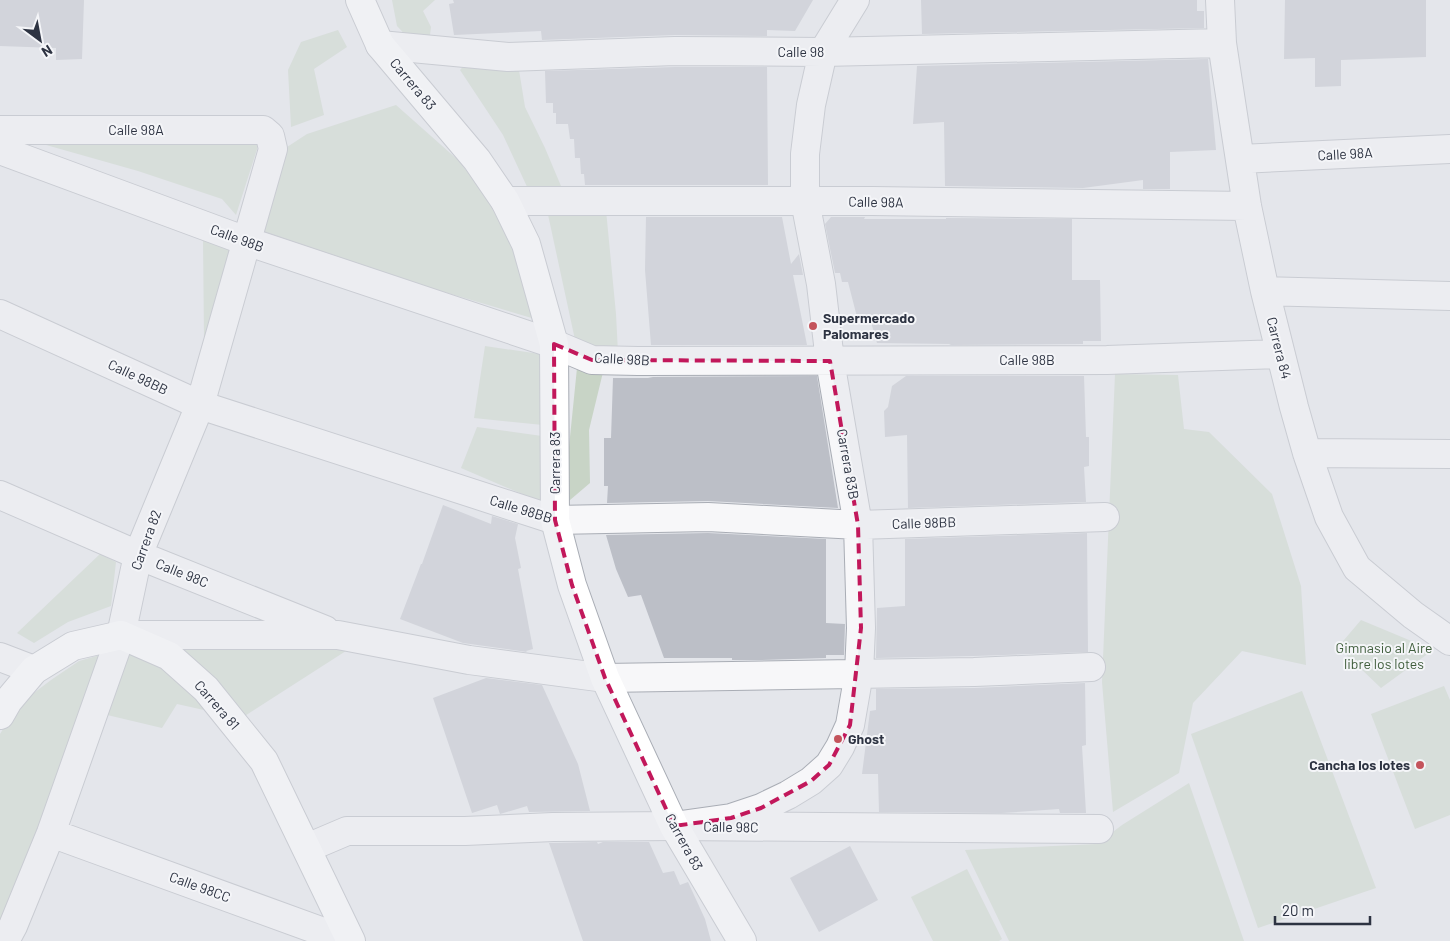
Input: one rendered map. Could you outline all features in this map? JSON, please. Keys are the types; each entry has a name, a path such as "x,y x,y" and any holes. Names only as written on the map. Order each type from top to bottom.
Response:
{"street":[{"name":"Carrera 83","path":"360,0 380,45 477,160 505,200 526,244 554,344 555,520 572,585 605,678 674,826 737,938"},
{"name":"Carrera 83B","path":"674,826 730,818 761,808 812,781 828,764 850,725 859,673 861,628 858,525 830,361 821,284 804,201 808,134 822,52 855,0"},
{"name":"Carrera 84","path":"1220,0 1222,43 1247,206 1265,292 1280,354 1308,453 1329,517 1357,568 1413,615 1450,641"},
{"name":"Calle 98","path":"380,45 508,57 675,51 822,52 1222,43"},
{"name":"Calle 98A","path":"0,130 263,130 270,136"},
{"name":"Carrera 82","path":"5,941 51,833 120,635 138,555 200,405 273,149 270,136"},
{"name":"Calle 98A","path":"1240,159 1450,149"},
{"name":"Calle 98B","path":"0,150 246,241 554,344 592,360 1107,360 1280,354"},
{"name":"Calle 98A","path":"505,200 1247,206"},
{"path":"1265,292 1450,296"},
{"name":"Calle 98BB","path":"0,314 200,405 555,520 708,517 858,525 1105,517"},
{"path":"1308,453 1450,454"},
{"name":"Calle 98C","path":"0,495 138,555 338,635"},
{"path":"0,715 8,701 34,670 73,646 120,635"},
{"name":"Calle 98C","path":"120,635 338,635 469,660 605,678 974,672 1091,667"},
{"name":"Carrera 81","path":"120,635 169,656 206,689 264,761 350,941"},
{"path":"0,658 34,670"},
{"name":"Calle 98C","path":"307,848 347,831 465,831 553,827 674,826 1099,829"},
{"name":"Calle 98CC","path":"51,833 350,941"}],"highlighted area":[{"path":"554,344 592,360 830,361 858,525 861,628 850,725 829,765 811,781 761,808 731,818 674,826 605,678 572,585 555,520"}],"green space":[{"path":"392,0 435,0 423,11 431,27 429,43 412,42 397,26"},
{"path":"338,30 347,47 314,69 324,115 291,127 288,70 301,42"},
{"path":"471,58 519,70 525,107 561,186 529,191 503,135 460,70"},
{"path":"396,105 458,160 494,206 524,275 535,319 259,237 284,149 307,134"},
{"path":"32,141 259,143 236,215 222,199 138,171"},
{"path":"547,210 606,210 618,353 577,349"},
{"path":"203,239 238,247 210,341 204,338"},
{"path":"485,346 540,354 543,425 474,418"},
{"path":"577,368 604,368 589,430 590,483 563,506"},
{"path":"1115,374 1178,375 1184,429 1209,432 1272,494 1301,586 1306,665 1242,651 1193,703 1179,773 1113,812 1102,682"},
{"path":"477,427 542,436 543,503 461,468"},
{"path":"100,554 116,562 111,606 68,622 34,643 17,633"},
{"name":"Gimnasio al Aire libre los lotes","path":"1361,620 1433,650 1381,688 1338,647"},
{"path":"162,645 334,646 349,649 240,719"},
{"path":"124,647 167,659 213,712 177,704 162,728 103,714"},
{"path":"110,652 0,941 0,734 18,705 51,680 79,661"},
{"name":"Cancha los lotes","path":"1444,686 1450,700 1450,815 1415,829 1371,714"},
{"path":"1302,691 1376,888 1258,928 1191,734"},
{"path":"1189,783 1244,941 1009,941 965,850 1097,844 1122,825"},
{"path":"967,869 1002,939 999,941 933,941 911,897"}],"building":[{"path":"0,0 84,0 82,59 56,60 56,48 0,46"},
{"path":"453,0 813,0 795,31 767,30 767,36 675,35 542,40 541,31 454,35 449,4 454,3"},
{"path":"921,0 1197,0 1197,11 1204,11 1204,28 922,34"},
{"path":"1285,0 1426,0 1426,57 1341,60 1341,86 1315,87 1315,58 1284,59"},
{"path":"1208,59 1216,150 1170,152 1170,189 1143,189 1143,180 1083,188 945,186 944,122 913,124 917,66"},
{"path":"675,67 767,67 768,185 585,185 584,174 581,174 580,158 575,158 574,139 570,139 568,124 556,124 556,113 553,113 553,103 546,103 545,71"},
{"path":"646,217 782,217 791,264 799,254 803,275 793,275 807,345 651,345 645,270"},
{"path":"831,217 865,217 864,219 1072,219 1072,280 1100,280 1101,341 1083,341 1083,344 949,345 951,344 877,343 869,315 857,317 848,282 842,282 840,273 835,273 825,224"},
{"path":"817,376 838,508 708,501 607,503 608,486 604,486 604,438 611,438 613,378"},
{"path":"906,376 1084,376 1086,437 1089,437 1089,466 1084,467 1086,502 908,508 907,435 885,437 884,411 888,407 892,386"},
{"path":"443,505 491,524 492,516 518,524 515,538 521,568 518,569 533,649 527,652 463,643 400,619"},
{"path":"708,533 826,539 826,623 845,624 844,655 826,655 826,658 760,660 664,658 641,595 628,597 616,569 606,535"},
{"path":"1087,533 1088,652 876,658 877,608 905,606 905,539"},
{"path":"486,678 542,685 578,764 590,811 529,812 527,806 500,814 497,805 472,813 433,698"},
{"path":"1085,683 1086,745 1082,746 1086,813 1060,813 1059,809 1002,813 879,812 878,774 862,774 870,711 876,710 876,689 974,688"},
{"path":"597,842 598,844 603,842 649,842 663,873 674,871 680,885 688,882 705,919 711,941 583,941 549,843"},
{"path":"850,846 878,900 819,932 790,878"}],"place":[{"name":"Supermercado Palomares","path":"813,326"},
{"name":"Ghost","path":"838,739"},
{"name":"Cancha los lotes","path":"1420,765"}]}
